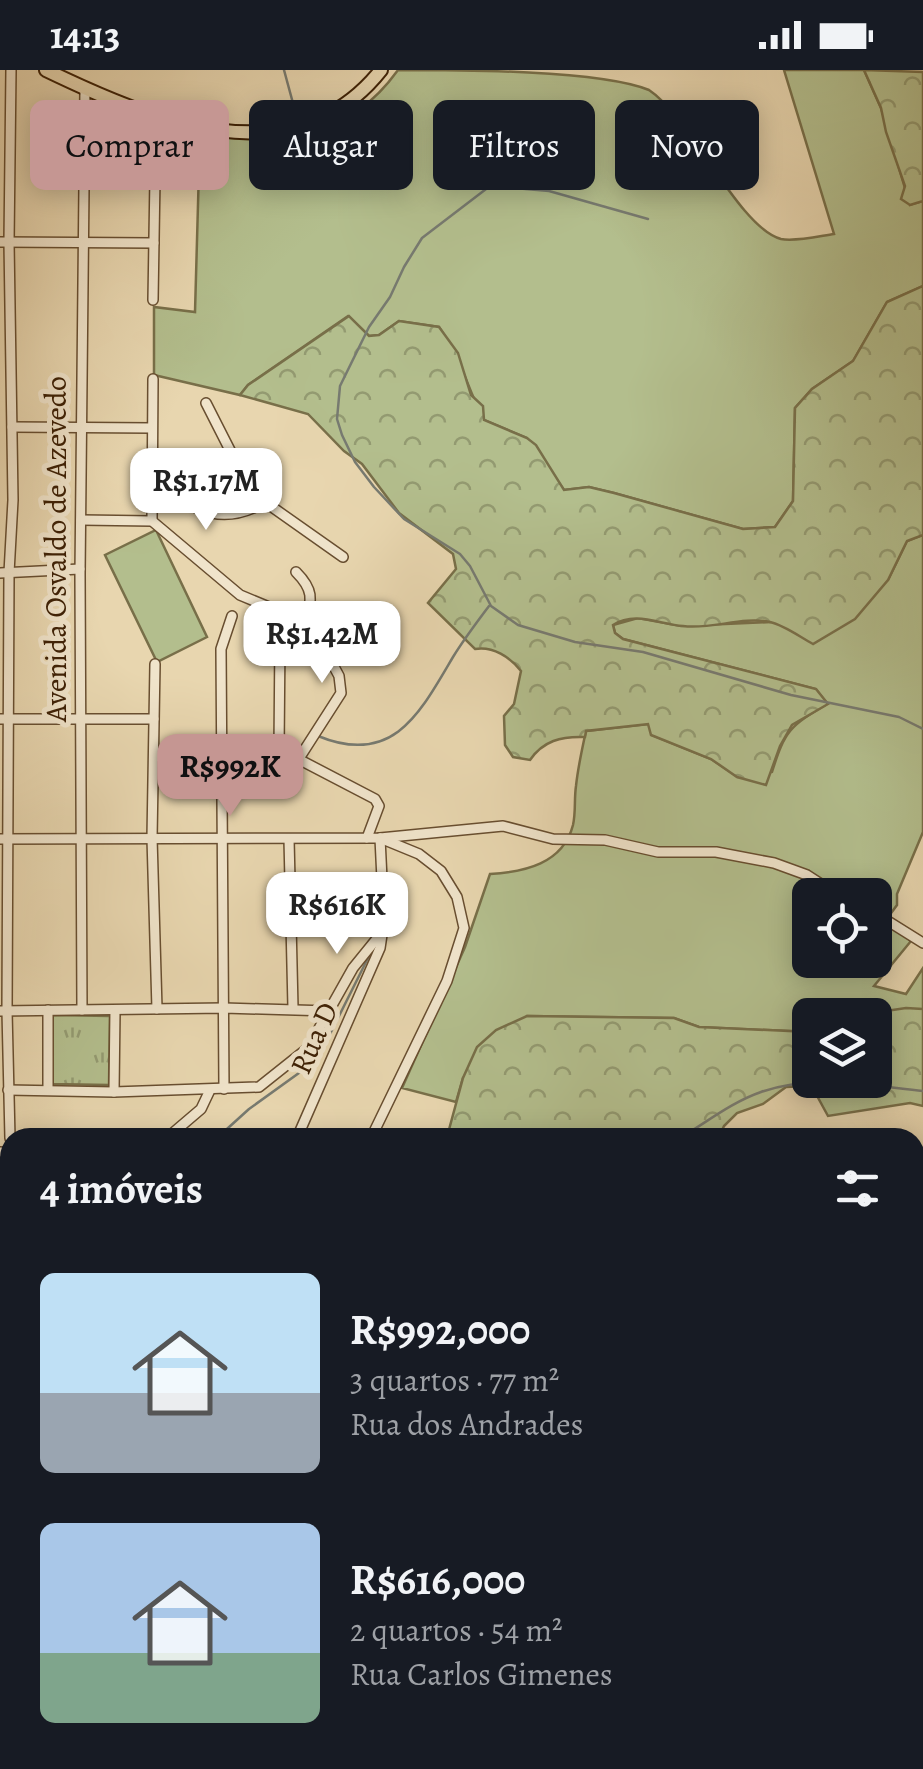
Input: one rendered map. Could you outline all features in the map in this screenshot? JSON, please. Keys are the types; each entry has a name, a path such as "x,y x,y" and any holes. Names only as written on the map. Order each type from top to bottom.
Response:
{"main road":[{"path":"46,70 115,100"},
{"path":"229,132 292,130 342,107 368,87 381,70"}],"street":[{"path":"10,1128 4,1011 5,573 12,431 5,371 5,242 12,70"},
{"name":"Avenida Osvaldo de Azevedo","path":"82,1010 80,520 84,88"},
{"path":"153,300 155,190"},
{"path":"5,242 154,243"},
{"path":"152,521 153,379"},
{"path":"206,403 238,466 264,502 343,557"},
{"path":"0,446 12,431 152,428"},
{"path":"151,483 220,516 240,514 264,502"},
{"path":"80,520 152,521 240,595 305,622 316,635 342,688 298,760"},
{"path":"5,573 80,570"},
{"path":"296,572 312,594 305,622"},
{"path":"224,1089 221,649 232,616"},
{"path":"279,749 280,638"},
{"path":"155,664 152,838 157,1009"},
{"path":"5,719 154,720"},
{"path":"220,739 279,749 377,800 379,806 368,838"},
{"path":"154,756 220,766"},
{"path":"5,839 380,838 488,826 553,839 612,841 658,852 716,852 793,869 809,878"},
{"path":"376,1128 447,981 464,928 457,897 441,871 419,854 380,838"},
{"name":"Rua D","path":"301,1128 380,948 380,838"},
{"path":"289,839 293,1008"},
{"path":"892,923 923,942"},
{"path":"8,1090 210,1090 266,1084 308,1048 354,968 383,930"},
{"path":"4,1011 293,1008 329,1012"},
{"path":"48,1010 48,1090"},
{"path":"114,1092 116,1010"},
{"path":"180,1128 201,1110 210,1090"}],"green space":[{"path":"398,70 564,75 627,83 649,90 660,100 615,100 615,190 729,190 765,231 793,240 834,234 784,70 864,70 881,108 910,205 923,201 923,286 887,302 853,361 812,389 795,408 793,501 775,527 743,529 589,487 564,490 527,438 484,420 439,327 399,321 379,335 369,336 348,316 248,385 240,395 154,375 154,307 195,312 198,190 229,190 229,137 249,138 249,190 413,190 413,100 371,100"},
{"path":"864,70 923,72 923,201 910,205 901,199 905,186 881,108"},
{"path":"923,286 923,535 907,541 888,580 855,619 813,644 770,622 694,627 630,619 613,625 615,633 623,639 816,689 828,704 792,725 766,785 737,777 711,759 651,735 648,724 586,731 585,737 547,744 530,760 513,757 505,745 504,716 514,704 521,671 501,654 475,649 428,603 456,569 453,554 399,513 362,464 308,414 240,395 248,385 349,316 369,336 379,335 399,321 439,327 458,353 471,395 483,406 484,420 536,445 564,490 589,487 743,529 775,527 793,501 795,408 812,389 853,361 887,302"},
{"path":"156,530 207,637 157,662 105,555"},
{"path":"923,535 923,832 892,912 892,878 792,878 792,978 881,978 874,986 906,994 923,968 923,1009 892,1011 892,998 792,998 792,1031 699,1027 674,1018 527,1016 463,1078 456,1102 402,1088 465,947 490,874 540,863 561,849 568,838 586,731 649,724 652,735 711,759 738,777 772,772 791,730 827,704 816,689 623,639 615,633 613,625 638,618 681,626 771,622 888,580 907,541"},
{"path":"892,925 911,941 892,964"},
{"path":"923,1009 923,1106 910,1103 828,1116 818,1098 892,1098 892,1010"},
{"path":"52,1015 110,1016 109,1085 51,1084"},
{"path":"527,1016 674,1018 699,1027 792,1031 792,1087 763,1104 737,1113 723,1128 449,1128 463,1078 477,1047 496,1030"}],"waterway":[{"path":"284,70 292,100"},
{"path":"648,219 549,191 490,186 422,238 369,327 340,386 337,419 355,462 404,519 460,554 491,606 518,625 575,642 643,652 791,695 899,717 923,729"},
{"path":"318,736 344,744 366,745 401,729 429,697 489,606"},
{"path":"286,748 303,747"},
{"path":"370,913 372,926"},
{"path":"228,1128 317,1060 371,952"},
{"path":"696,1128 740,1101 780,1087 820,1082 923,1091"}]}
